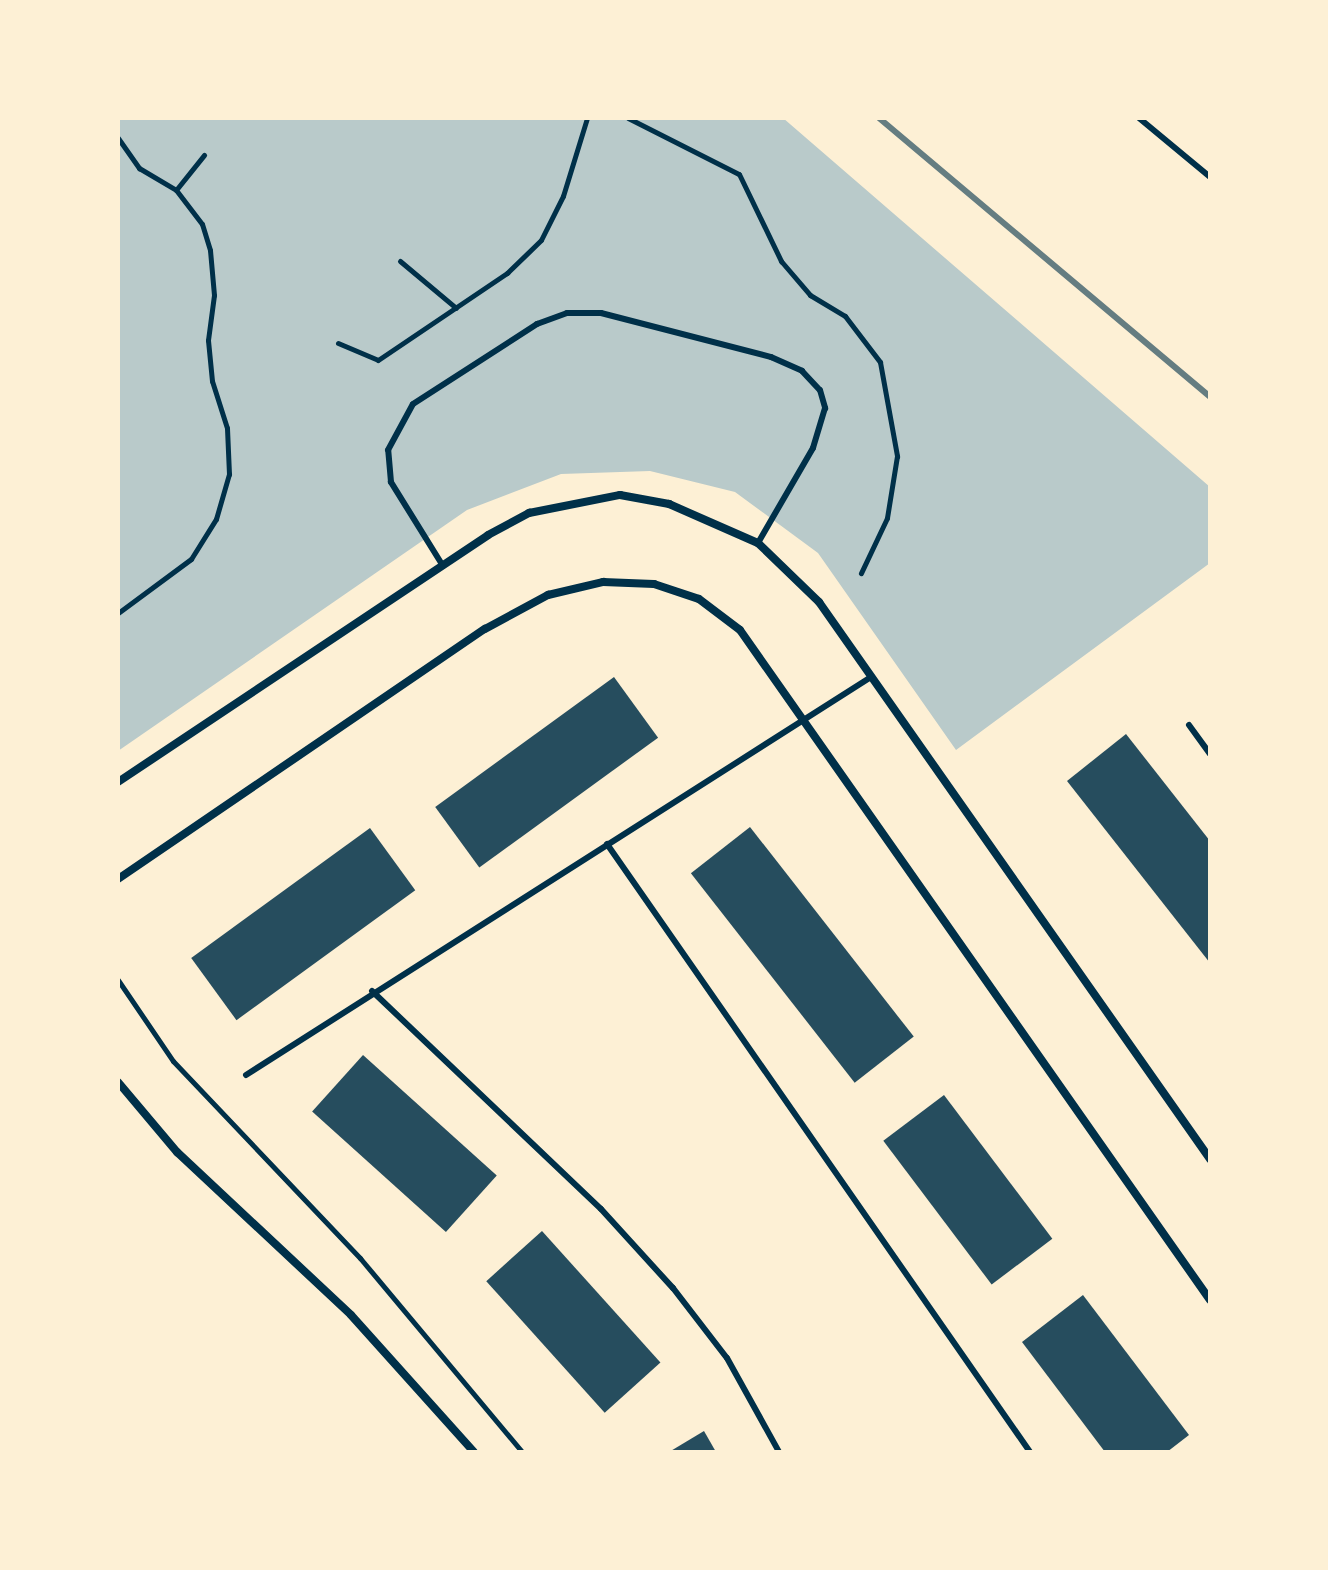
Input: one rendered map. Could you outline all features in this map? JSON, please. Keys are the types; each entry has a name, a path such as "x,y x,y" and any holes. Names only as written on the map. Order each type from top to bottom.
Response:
{"street":[{"path":"118,782 443,566 529,513 620,495 669,504 758,543 819,602 1210,1159"},
{"path":"118,879 485,629 548,595 603,582 654,584 699,599 740,630 1210,1300"},
{"path":"118,1082 177,1152 351,1315 474,1452"}],"lane":[{"path":"1139,118 1210,177"},
{"path":"443,566 391,482 388,450 413,404 537,324 567,313 601,313 771,357 802,371 820,390 825,408 813,448 758,543"},
{"path":"246,1075 372,991 871,677"},
{"path":"1189,725 1210,754"},
{"path":"607,844 1030,1452"},
{"path":"372,991 601,1209 673,1288 727,1358 779,1452"}],"path":[{"path":"338,343 378,360 507,273 541,240 563,196 587,118"},
{"path":"628,118 739,174 752,192 781,261 810,295 845,316 880,362 897,456 887,518 861,573"},
{"path":"118,138 139,168 176,190 202,224 210,250 214,295 208,340 212,381 227,428 229,474 216,519 191,559 118,613"},
{"path":"176,190 204,155"},
{"path":"400,261 456,308"},
{"path":"118,980 173,1061 360,1258 522,1452"}],"shaded area":[{"path":"118,118 783,118 1210,487 1210,563 956,750 818,553 735,492 650,471 561,474 467,510 118,751"}],"building":[{"path":"614,677 658,738 479,868 435,807"},
{"path":"1126,734 1210,841 1210,963 1067,781"},
{"path":"750,827 914,1037 855,1083 691,873"},
{"path":"370,828 415,890 236,1020 191,958"},
{"path":"363,1055 497,1175 446,1232 312,1111"},
{"path":"944,1095 1052,1239 992,1284 883,1141"},
{"path":"542,1231 660,1363 605,1413 486,1281"},
{"path":"1083,1295 1189,1435 1167,1452 1105,1452 1022,1342"},
{"path":"704,1431 716,1452 669,1452"}],"railway":[{"path":"879,118 1210,397"}]}
